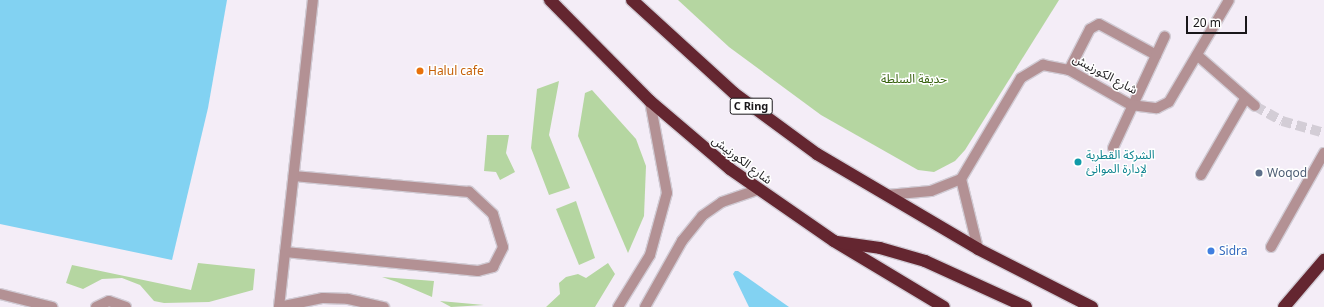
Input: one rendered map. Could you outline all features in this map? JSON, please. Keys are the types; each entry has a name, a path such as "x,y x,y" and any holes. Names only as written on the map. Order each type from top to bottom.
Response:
{"highway":[{"name":"شارع الكورنيش","path":"550,0 650,101 757,190 834,241 944,307"},
{"name":"C Ring","path":"632,0 734,93 817,154 883,195 978,249 1092,307"},
{"path":"834,241 903,254 1026,307"},
{"path":"1284,307 1324,260"}],"street":[{"path":"313,0 279,307 323,298 348,299 384,307"},
{"name":"شارع الكورنيش","path":"961,179 1021,78 1043,64 1069,70 1131,105 1156,108 1169,102 1230,0"},
{"path":"1069,70 1090,29 1099,24 1156,55"},
{"path":"1112,148 1131,105 1165,36"},
{"path":"1197,55 1245,99 1255,106"},
{"path":"1201,175 1245,99"},
{"path":"618,307 650,255 666,193 650,101"},
{"path":"1272,247 1324,153"},
{"path":"285,252 478,271 492,267 503,247 493,214 469,192 294,176"},
{"path":"883,195 931,191 961,179 978,249"},
{"path":"645,307 682,241 702,216 722,202 757,190"},
{"path":"0,294 52,307"},
{"path":"96,307 109,301 126,307"}],"green space":[{"name":"حديقة السلطة","path":"678,0 1059,0 965,150 955,161 934,172 918,170 821,115 729,47"},
{"path":"559,81 549,135 570,188 549,195 531,148 537,89"},
{"path":"592,90 636,139 646,166 644,216 628,253 578,136 585,93"},
{"path":"487,135 509,135 506,153 515,172 500,180 496,172 484,171"},
{"path":"576,201 595,258 579,265 556,209"},
{"path":"198,263 255,269 253,290 209,302 164,303 154,301 140,285 122,278 102,279 83,289 66,283 72,265 191,290"},
{"path":"608,263 615,274 595,307 546,307 560,294 559,283 566,277 578,274 586,278"},
{"path":"382,277 434,281 432,297 397,282"},
{"path":"440,301 484,305 451,307"}],"water":[{"path":"0,0 227,0 208,108 172,260 0,224"},
{"path":"735,271 738,271 789,307 749,307 733,274"}],"tunnel":[{"path":"1255,106 1282,121 1324,133"}],"place":[{"name":"Halul cafe","path":"420,71"},
{"name":"الشركة القطرية لإدارة الموانئ","path":"1078,162"},
{"name":"Woqod","path":"1259,173"},
{"name":"Sidra","path":"1211,251"}]}
